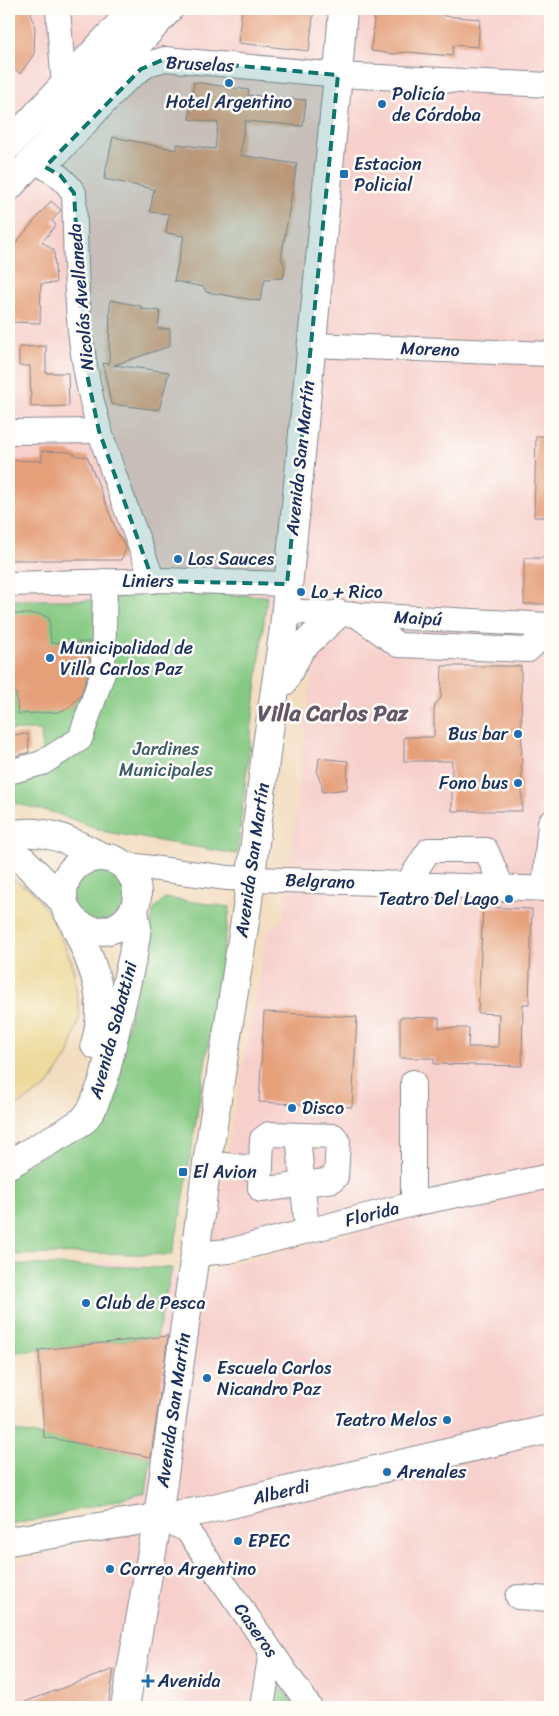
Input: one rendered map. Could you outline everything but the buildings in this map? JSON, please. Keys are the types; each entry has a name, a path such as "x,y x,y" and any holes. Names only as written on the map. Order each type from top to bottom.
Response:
{"main road":[{"path":"9,145 134,9"},
{"path":"9,187 170,9"},
{"name":"Avenida San Martín","path":"125,1707 158,1517 196,1254 207,1163 250,879 286,611 287,584 343,9"},
{"path":"9,167 57,114 64,95 64,86"},
{"path":"9,202 45,167"},
{"path":"272,706 301,648 347,614"},
{"path":"9,835 21,832 55,835 112,860 129,871 137,890 134,910 127,920 117,927 105,931 93,931 82,927 68,910 65,884 72,870 81,863 91,858 112,860"},
{"name":"Avenida Sabattini","path":"9,852 24,861 68,910 90,963 100,995 100,1022 91,1060 78,1096 68,1110 58,1117 9,1144"},
{"name":"Avenida Sabattini","path":"9,1164 84,1120 95,1104 115,1037 133,955 136,928 134,910"},
{"name":"Alberdi","path":"9,1542 201,1511 550,1429"}],"street":[{"path":"58,9 64,86"},
{"name":"Bruselas","path":"45,167 122,84 141,68 165,59 338,75 550,85"},
{"name":"Nicolás Avellaneda","path":"45,167 60,176 74,193 79,307 84,360 99,431 153,581"},
{"name":"Moreno","path":"311,345 550,354"},
{"path":"9,432 99,431"},
{"path":"9,772 42,763 80,739 103,672 105,581"},
{"name":"Liniers","path":"9,584 153,581 287,584"},
{"name":"Maipú","path":"286,611 550,625"},
{"path":"347,614 398,644 528,650 550,629"},
{"path":"547,889 550,823"},
{"path":"407,884 429,850 486,850 503,889"},
{"name":"Belgrano","path":"112,860 228,878 503,889 547,889"},
{"path":"413,1082 413,1204"},
{"path":"269,1134 298,1135 334,1136 338,1141 336,1176 334,1179 263,1191 260,1188 262,1139 269,1134"},
{"path":"298,1135 307,1230"},
{"path":"207,1163 261,1169"},
{"name":"Florida","path":"196,1254 228,1251 413,1204 550,1176"},
{"name":"Caseros","path":"158,1517 187,1530 310,1707"},
{"path":"518,1597 550,1599"},
{"path":"262,1707 271,1652"}],"highlighted area":[{"path":"165,59 338,75 287,584 153,581 99,431 84,360 74,193 60,175 45,167 141,69"}],"shaded area":[{"path":"9,9 550,9 550,1707 9,1707 9,1564 126,1532 129,1497 151,1457 44,1437 39,1350 93,1344 101,1260 210,1276 218,1267 388,1224 209,1252 267,932 284,917 317,621 97,600 9,600","holes":["450,1214 440,1286 447,1215"]}],"green space":[{"name":"Jardines Municipales","path":"115,590 267,596 237,854 106,832 55,813 13,803 9,805 9,779 86,742"},
{"path":"9,600 97,600 96,674 73,734 42,753 41,730 9,730"},
{"path":"99,867 109,869 118,875 124,884 126,894 124,904 118,913 109,919 99,921 89,919 80,913 74,904 72,894 74,884 80,875 89,869"},
{"path":"165,898 230,907 182,1209 172,1255 95,1253 9,1255 9,1176 95,1125 112,1096 154,909"},
{"name":"Club de Pesca","path":"9,1264 172,1268 157,1337 9,1353"},
{"path":"9,1430 151,1457 146,1493 32,1521 9,1524"},
{"path":"275,1678 296,1707 270,1707"}],"sand":[{"path":"9,877 31,890 50,915 72,962 80,1016 68,1056 47,1087 9,1110"}],"place":[{"name":"Hotel Argentino","path":"229,83"},
{"name":"Policía de Córdoba","path":"382,104"},
{"name":"Estacion Policial","path":"344,174"},
{"name":"Los Sauces","path":"178,559"},
{"name":"Lo + Rico","path":"301,592"},
{"name":"Municipalidad de Villa Carlos Paz","path":"50,658"},
{"name":"Bus bar","path":"518,734"},
{"name":"Fono bus","path":"518,783"},
{"name":"Teatro Del Lago","path":"509,899"},
{"name":"Disco","path":"292,1108"},
{"name":"El Avion","path":"183,1172"},
{"name":"Club de Pesca","path":"86,1303"},
{"name":"Escuela Carlos Nicandro Paz","path":"207,1378"},
{"name":"Teatro Melos","path":"447,1420"},
{"name":"Arenales","path":"387,1472"},
{"name":"EPEC","path":"238,1541"},
{"name":"Correo Argentino","path":"110,1569"},
{"name":"Avenida","path":"148,1681"}],"district":[{"name":"Villa Carlos Paz","path":"333,713"}]}
